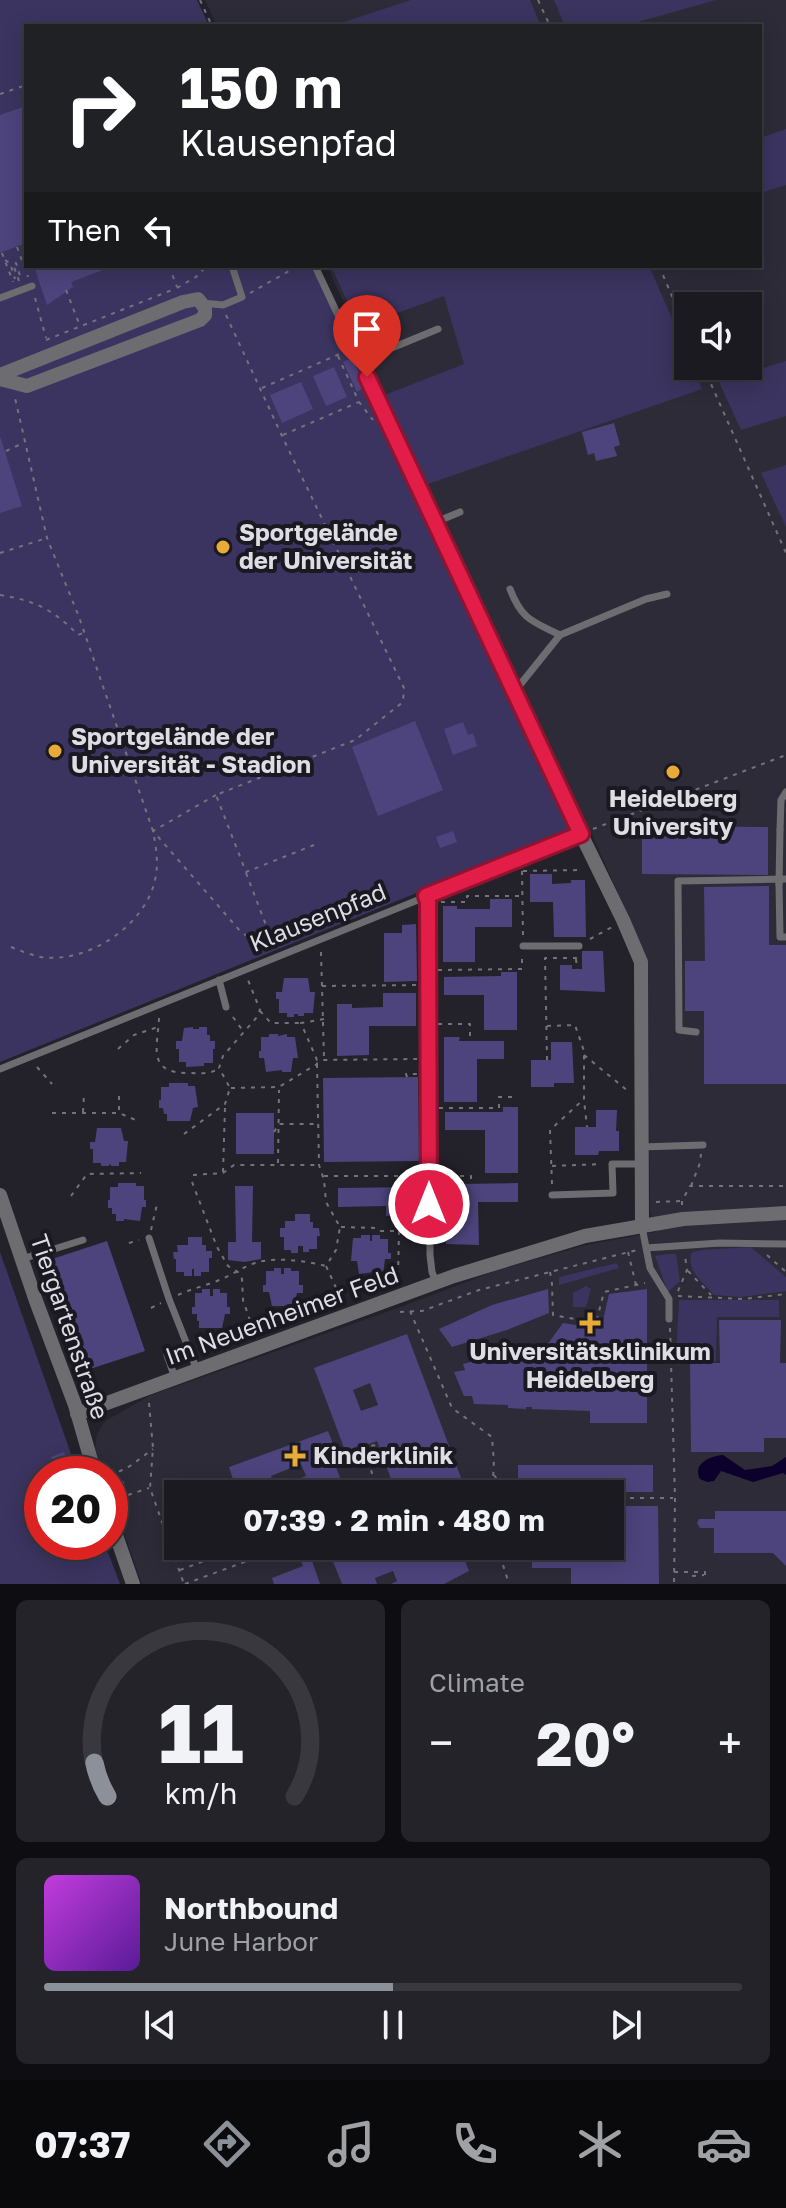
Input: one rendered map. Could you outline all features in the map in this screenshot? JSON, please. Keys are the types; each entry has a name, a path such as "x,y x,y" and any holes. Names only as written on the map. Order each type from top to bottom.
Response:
{"street":[{"path":"180,295 202,303 205,315 200,320 27,386 4,378 49,347 180,295"},
{"path":"581,834 641,962 642,1225"},
{"name":"Tiergartenstraße","path":"0,1195 90,1456"},
{"name":"Im Neuenheimer Feld","path":"77,1414 500,1260 585,1236 642,1225 683,1219 786,1213"},
{"path":"125,1560 133,1584"}],"lane":[{"path":"202,303 223,305 242,297 233,268"},
{"path":"316,268 581,834"},
{"path":"0,298 22,287"},
{"path":"360,361 438,329"},
{"path":"436,522 460,512"},
{"path":"510,589 524,615 560,635"},
{"path":"515,691 560,635 646,599 667,594"},
{"path":"786,792 781,800 780,830 783,882 780,937 786,937"},
{"name":"Klausenpfad","path":"0,1069 244,969 427,899 581,834"},
{"path":"696,1032 679,1030 678,881 783,882"},
{"path":"427,899 430,1232 432,1272 436,1282"},
{"path":"523,946 579,946"},
{"path":"219,980 226,1007"},
{"path":"641,1147 703,1145"},
{"path":"552,1195 613,1193 612,1164 641,1164"},
{"path":"642,1225 650,1268 673,1297 669,1319"},
{"path":"149,1238 197,1370"},
{"path":"22,1259 83,1240"},
{"path":"646,1248 720,1243 786,1244"},
{"path":"167,1355 175,1378"}],"path":[{"path":"200,0 211,24"},
{"path":"538,0 549,24"},
{"path":"0,94 24,86"},
{"path":"17,247 22,287"},
{"path":"2,253 22,287"},
{"path":"5,260 10,263 49,347 80,327 180,295 205,268"},
{"path":"170,268 180,295"},
{"path":"242,297 294,268"},
{"path":"660,268 674,301"},
{"path":"66,290 80,327"},
{"path":"153,831 216,795 355,740 403,702 404,688 282,436 223,305"},
{"path":"261,389 354,348"},
{"path":"337,355 359,402 373,420"},
{"path":"4,378 24,443 47,538 85,632 158,853 155,880 148,898 120,933 96,947 65,956 42,957 11,947"},
{"path":"709,380 786,553"},
{"path":"282,436 359,402"},
{"path":"6,451 24,443"},
{"path":"0,553 47,538"},
{"path":"0,595 43,606 62,618 78,635 85,632"},
{"path":"581,834 786,755"},
{"path":"216,795 277,956"},
{"path":"153,831 241,932 277,956"},
{"path":"246,872 314,845"},
{"path":"429,970 522,969 521,858"},
{"path":"522,871 599,870"},
{"path":"427,899 467,902 467,896 523,896"},
{"path":"320,939 324,1060"},
{"path":"547,1060 545,958 548,958"},
{"path":"576,958 577,969"},
{"path":"244,969 260,1010 271,1023 324,1019"},
{"path":"322,986 428,985"},
{"path":"160,1004 157,1059 173,1073 210,1073 219,1068 223,1056 260,1010"},
{"path":"226,1007 244,1032"},
{"path":"301,1023 317,1062 319,1165 326,1202 340,1227 336,1250 326,1266"},
{"path":"429,1024 470,1024 470,1041"},
{"path":"546,1026 575,1025 584,1051 587,1127"},
{"path":"118,1049 134,1035 159,1027"},
{"path":"583,1054 626,1091 640,1093"},
{"path":"30,1056 52,1084"},
{"path":"230,1088 279,1087 324,1060 429,1059"},
{"path":"219,1068 230,1088 225,1104 223,1173"},
{"path":"407,1077 406,1074 421,1074"},
{"path":"278,1164 279,1087"},
{"path":"83,1113 84,1094"},
{"path":"119,1096 119,1113"},
{"path":"429,1108 499,1108 499,1097 516,1097"},
{"path":"552,1195 550,1130 584,1100"},
{"path":"184,1134 225,1104"},
{"path":"52,1113 119,1113 138,1121"},
{"path":"279,1124 318,1124"},
{"path":"274,1132 279,1124"},
{"path":"683,1219 682,1201 700,1163 703,1145"},
{"path":"551,1166 612,1164"},
{"path":"193,1175 223,1173 234,1165 319,1165"},
{"path":"71,1196 91,1172 141,1173"},
{"path":"323,1176 471,1176 471,1184"},
{"path":"192,1182 222,1258 242,1279 243,1300 256,1336"},
{"path":"690,1186 786,1186"},
{"path":"149,1238 157,1204"},
{"path":"340,1227 430,1232"},
{"path":"399,1231 398,1279 403,1283 410,1311 452,1408 492,1437 492,1480"},
{"path":"754,1244 786,1272"},
{"path":"683,1247 687,1270 713,1297"},
{"path":"398,1312 422,1311 479,1290 646,1248"},
{"path":"627,1251 636,1285"},
{"path":"151,1308 189,1289 257,1263 308,1262 326,1266"},
{"path":"326,1266 344,1304"},
{"path":"687,1270 673,1297 743,1299 786,1294"},
{"path":"550,1271 553,1315 596,1323"},
{"path":"595,1328 604,1292 658,1280"},
{"path":"669,1319 675,1498 674,1584"},
{"path":"146,1389 153,1448 150,1488 184,1584 247,1561"},
{"path":"374,1480 367,1450 370,1446 378,1445"},
{"path":"128,1467 153,1448"},
{"path":"493,1474 498,1480"},
{"path":"128,1495 150,1488"},
{"path":"624,1498 675,1498"},
{"path":"179,1570 206,1560"},
{"path":"501,1560 509,1584"},
{"path":"674,1572 705,1572 705,1575 692,1576"}],"shaded area":[{"name":"Sportgelände der Universität","path":"0,0 197,0 208,24 24,24 24,268 319,268 574,829 0,1062"},
{"name":"Heidelberg University","path":"205,0 786,0 786,1584 142,1584 128,1545 128,1456 97,1456 95,1448 97,1435 107,1420 149,1396 498,1270 586,1245 656,1232 650,1212 648,961 588,825 533,719 328,268 762,268 762,24 216,24"},
{"path":"411,0 530,0 540,24 338,24"},
{"path":"554,0 716,0 631,24 564,24"},
{"path":"786,129 786,185 762,192 762,137"},
{"path":"332,268 650,268 674,323 674,380 698,380 702,389 428,484 385,395 464,364 444,296 359,327"},
{"path":"786,361 786,416 741,430 719,382 762,380 762,369"},
{"path":"786,465 786,527 761,473"},
{"path":"751,1247 786,1277 786,1291 741,1297 714,1295 693,1270 692,1252"},
{"path":"0,1252 72,1456 24,1456 24,1560 111,1560 120,1584 0,1584"},
{"path":"676,1254 680,1281 668,1292 655,1256"},
{"path":"617,1263 619,1268 559,1285 559,1277"},
{"path":"586,1286 591,1289 586,1307 573,1307 573,1293"},
{"path":"679,1300 779,1300 779,1317 717,1317 716,1361 676,1362"},
{"path":"723,1455 745,1470 772,1466 786,1457 786,1475 783,1473 753,1482 721,1471 714,1481 700,1479 700,1465"}],"building":[{"path":"24,107 24,244 0,253 0,115"},
{"path":"35,268 109,268 71,282 73,287 47,305"},
{"path":"352,358 365,387 357,392 343,362"},
{"path":"334,367 347,397 326,406 313,376"},
{"path":"301,382 313,409 282,423 270,395"},
{"path":"614,423 620,445 614,447 617,456 596,461 594,453 588,455 582,432"},
{"path":"0,436 22,506 0,513"},
{"path":"415,721 443,790 378,816 352,747"},
{"path":"463,722 468,735 473,733 477,746 453,755 444,729"},
{"path":"642,826 768,827 768,875 642,874"},
{"path":"453,831 457,842 440,848 436,837"},
{"path":"530,874 552,874 552,884 585,880 586,937 554,937 553,902 530,902"},
{"path":"769,886 769,945 786,945 786,1084 704,1084 704,1011 685,1011 685,961 705,961 704,887"},
{"path":"490,899 512,899 512,927 475,927 475,962 443,962 443,906 490,909"},
{"path":"416,924 417,981 384,982 384,933 402,933 402,925"},
{"path":"582,951 603,951 605,992 560,990 560,965 582,969"},
{"path":"501,972 517,972 517,1030 484,1030 484,995 444,995 444,977 501,976"},
{"path":"284,978 308,978 310,992 315,992 313,1013 287,1017 287,1013 279,1013 276,992 282,992"},
{"path":"383,993 416,993 416,1026 369,1026 369,1055 337,1056 337,1004 352,1004 352,1008 383,1007"},
{"path":"420,1016 424,1016 424,1053 420,1053"},
{"path":"207,1027 210,1041 215,1041 213,1063 186,1067 186,1062 179,1062 176,1041 182,1041 184,1028"},
{"path":"269,1034 295,1037 298,1058 293,1058 291,1072 266,1072 264,1058 259,1058 259,1051 261,1037 269,1037"},
{"path":"444,1037 460,1037 459,1041 504,1041 504,1059 477,1059 477,1102 444,1102"},
{"path":"551,1042 572,1042 574,1083 531,1087 531,1060 551,1060"},
{"path":"418,1077 419,1161 324,1162 323,1078"},
{"path":"169,1083 195,1086 198,1107 193,1108 190,1121 167,1121 167,1114 159,1108 161,1087 169,1087"},
{"path":"503,1107 518,1107 518,1173 485,1173 485,1130 445,1130 445,1112 503,1112"},
{"path":"596,1110 617,1110 619,1151 575,1155 575,1127 596,1127"},
{"path":"236,1113 274,1113 274,1154 236,1154"},
{"path":"97,1128 121,1128 124,1141 128,1141 126,1162 119,1162 119,1166 93,1163 90,1142 95,1142"},
{"path":"445,1180 460,1180 461,1184 518,1183 518,1202 478,1202 479,1245 446,1244"},
{"path":"118,1183 144,1186 146,1207 142,1207 140,1221 116,1221 116,1214 108,1208 110,1187 118,1187"},
{"path":"235,1186 253,1186 252,1242 261,1242 261,1259 244,1262 228,1260 228,1242 236,1242"},
{"path":"417,1187 418,1215 386,1216 386,1206 338,1207 338,1188"},
{"path":"295,1214 310,1214 313,1228 319,1228 317,1249 303,1252 303,1246 298,1246 298,1253 284,1250 280,1228 285,1228 285,1221 295,1221"},
{"path":"361,1235 370,1235 370,1241 372,1235 388,1239 391,1259 385,1259 383,1274 359,1274 357,1261 351,1261 353,1238 361,1238"},
{"path":"188,1237 202,1237 206,1251 212,1251 209,1272 201,1272 201,1276 194,1276 194,1269 192,1276 176,1272 173,1252 178,1252 177,1245 188,1245"},
{"path":"107,1241 145,1351 84,1371 46,1261"},
{"path":"274,1268 281,1268 281,1274 284,1274 284,1268 299,1271 299,1285 303,1285 303,1293 297,1293 294,1306 272,1306 269,1292 263,1292 266,1271 274,1271"},
{"path":"202,1289 210,1289 210,1296 213,1296 213,1289 227,1293 230,1314 225,1314 222,1328 199,1328 197,1314 192,1314 192,1307 195,1307 195,1293 202,1293"},
{"path":"548,1289 549,1313 507,1330 452,1347 439,1329 492,1305"},
{"path":"647,1289 647,1423 590,1423 590,1411 474,1404 472,1396 464,1396 454,1372 465,1370 463,1364 547,1345 563,1323 601,1329 609,1294"},
{"path":"719,1320 781,1320 780,1363 786,1363 786,1438 764,1438 764,1452 691,1452 690,1363 720,1363"},
{"path":"407,1334 462,1480 391,1480 377,1441 346,1453 314,1368","holes":["370,1383 378,1405 361,1411 353,1390"]},
{"name":"Kinderklinik","path":"328,1431 334,1446 329,1448 341,1480 295,1480 306,1476 301,1464 271,1476 272,1480 233,1480 229,1467"},
{"path":"518,1465 653,1465 653,1492 624,1492 624,1480 518,1480"},
{"path":"624,1506 658,1506 659,1584 571,1584 571,1568 532,1568 532,1560 624,1560"},
{"path":"715,1511 786,1511 786,1566 773,1553 714,1553 714,1528 700,1528 697,1523 699,1519 715,1519"},
{"path":"300,1560 312,1560 320,1584 274,1584 272,1578 303,1566"},
{"path":"332,1560 465,1560 469,1571 444,1584 391,1584 397,1581 393,1571 375,1578 377,1584 342,1584"}],"place":[{"name":"Sportgelände der Universität","path":"223,547"},
{"name":"Sportgelände der Universität - Stadion","path":"55,751"},
{"name":"Heidelberg University","path":"673,772"},
{"name":"Universitätsklinikum Heidelberg","path":"590,1323"},
{"name":"Kinderklinik","path":"295,1456"}],"route":[{"path":"367,377 581,834 426,896 429,1204"}]}
